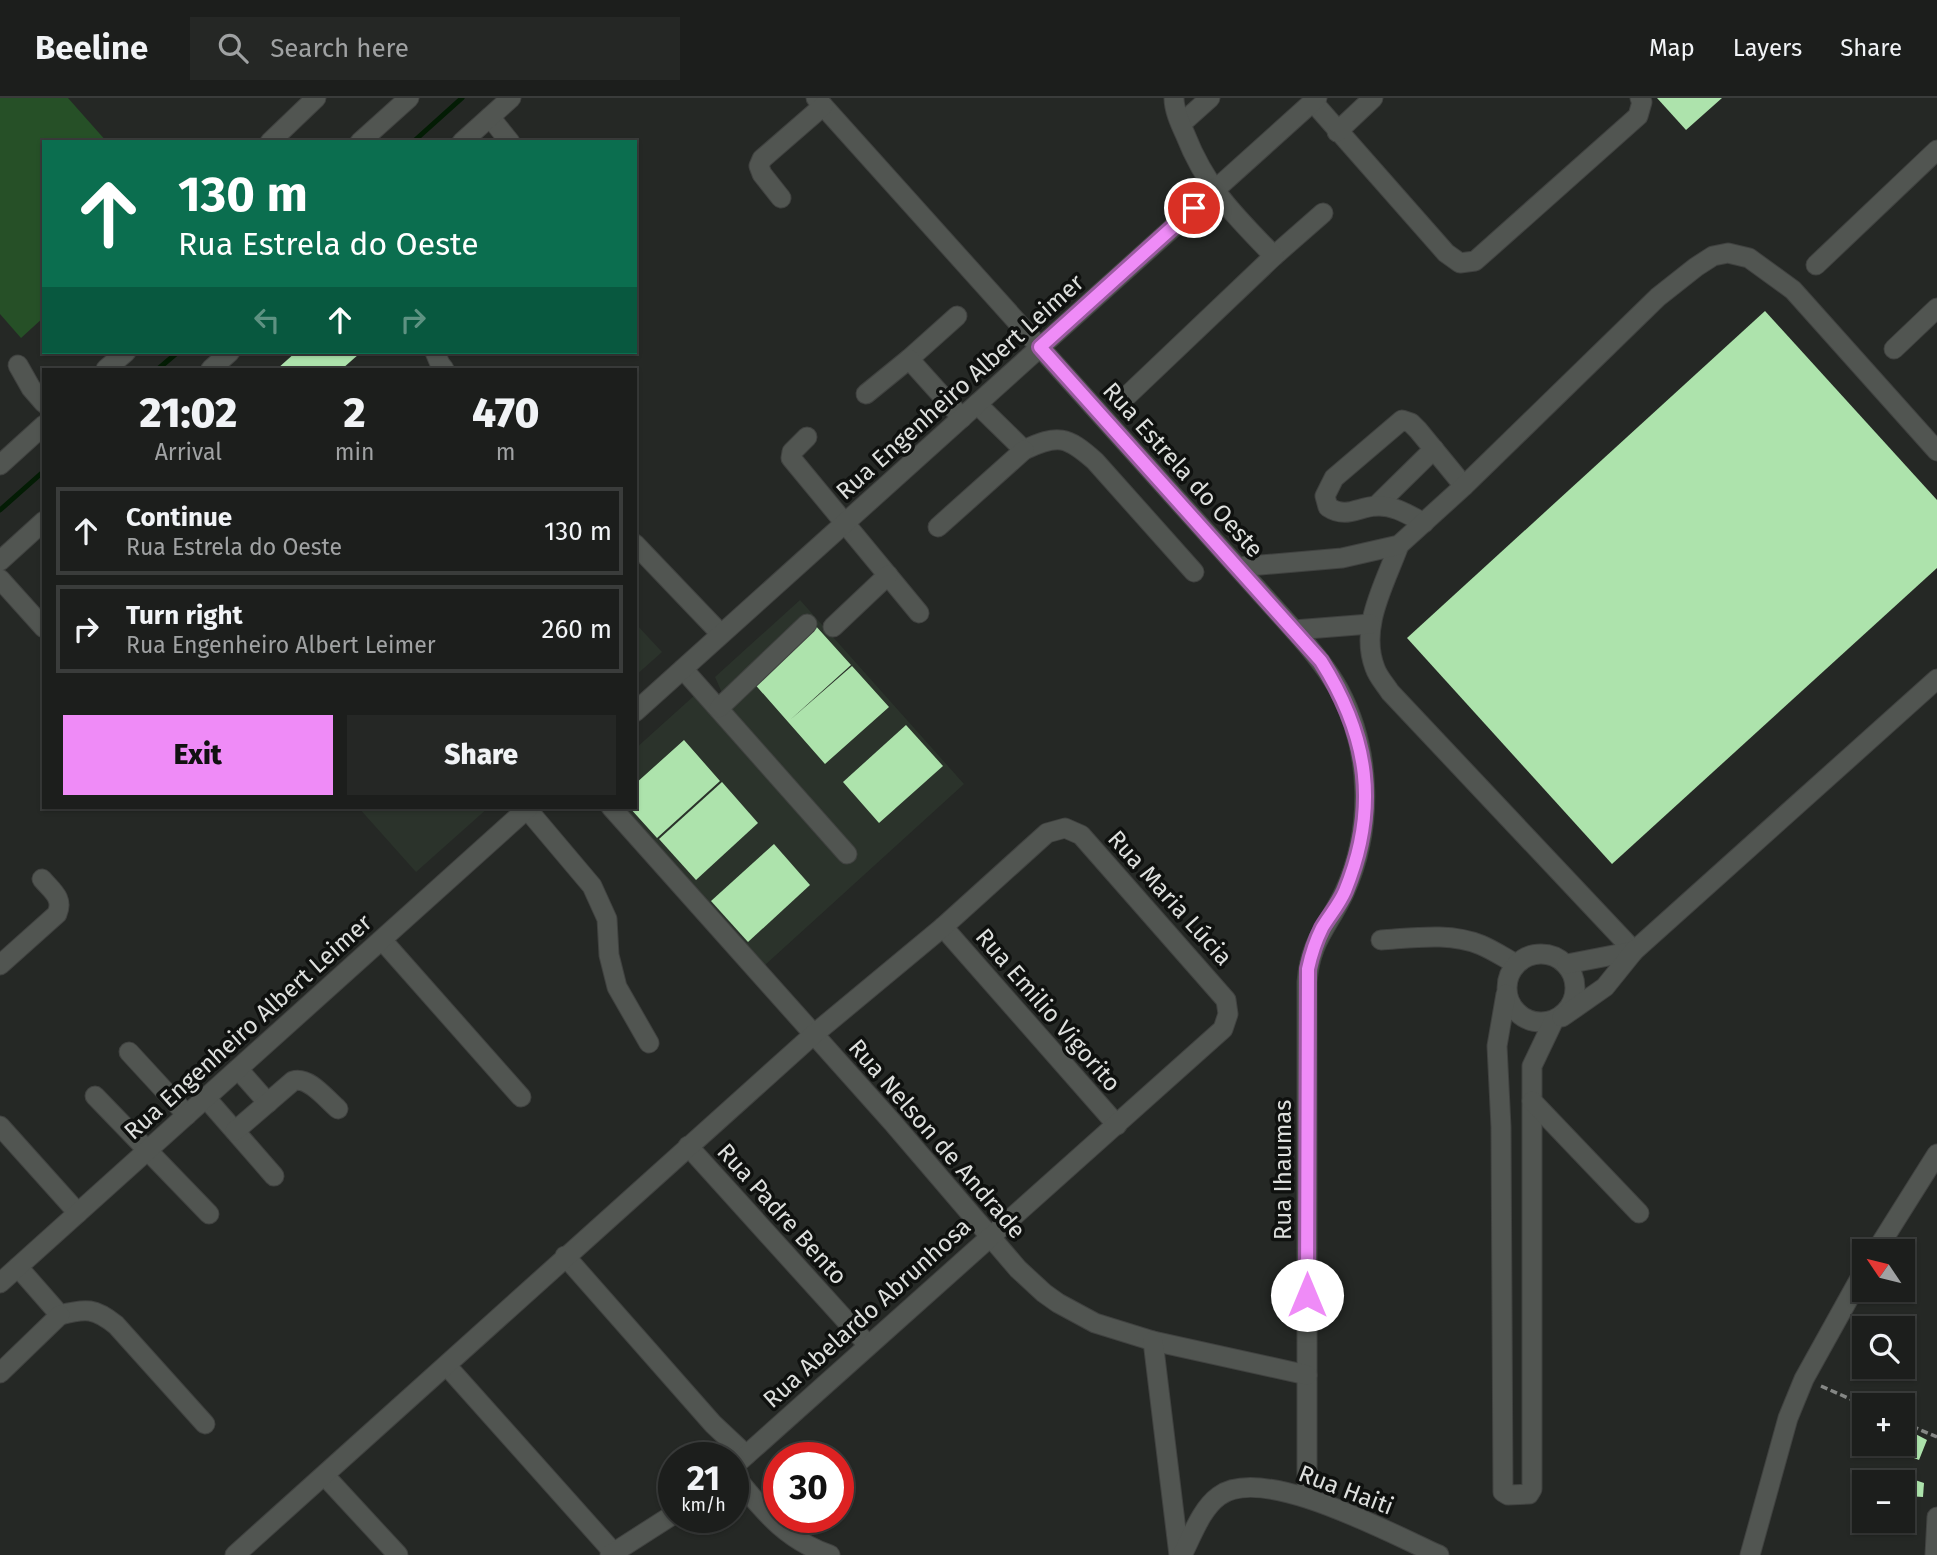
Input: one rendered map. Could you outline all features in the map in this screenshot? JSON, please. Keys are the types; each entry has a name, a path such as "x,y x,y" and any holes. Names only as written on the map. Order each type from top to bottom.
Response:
{"street":[{"path":"272,140 316,98"},
{"path":"362,140 409,98"},
{"path":"465,140 511,98"},
{"path":"1174,98 1193,155 1213,191 1274,257"},
{"path":"1181,124 1210,98"},
{"path":"1337,132 1374,98"},
{"path":"1315,100 1337,132 1447,253 1460,263 1475,261 1638,116 1642,102 1640,98"},
{"name":"Rua Engenheiro Albert Leimer","path":"637,710 1315,100"},
{"path":"781,198 759,166 762,159 820,102"},
{"name":"Rua Estrela do Oeste","path":"820,102 1294,630 1321,661 1339,690 1352,718 1362,756 1366,789 1358,856 1343,894 1321,930"},
{"path":"490,117 508,140"},
{"path":"1816,265 1937,150"},
{"path":"1128,395 1323,213"},
{"path":"1634,951 1390,692 1376,671 1370,653 1370,624 1399,545 1464,486 1658,297 1713,256 1728,253 1749,258 1793,290 1937,451"},
{"path":"1894,349 1937,308"},
{"path":"866,394 957,316"},
{"path":"107,368 124,354"},
{"path":"212,368 228,354"},
{"path":"909,359 961,418"},
{"path":"18,365 42,401"},
{"path":"977,404 1024,450"},
{"path":"1424,523 1393,508 1376,506 1340,513 1328,507 1325,496 1335,478 1402,420 1411,424 1464,486"},
{"path":"0,465 42,427"},
{"path":"807,437 792,452 791,458 919,613"},
{"path":"938,527 1024,450 1047,439 1066,440 1095,461 1194,572"},
{"path":"1376,506 1434,449"},
{"path":"0,561 42,524"},
{"path":"1238,567 1342,558 1399,545"},
{"path":"637,546 721,634"},
{"path":"832,627 888,575"},
{"path":"0,579 42,626"},
{"path":"719,708 807,624"},
{"path":"1294,630 1370,624"},
{"path":"683,668 848,854"},
{"path":"1506,994 1515,1012 1533,1023 1558,1019 1605,987 1634,951 1937,679"},
{"name":"Rua Engenheiro Albert Leimer","path":"0,1283 527,809"},
{"path":"529,809 592,886 607,919 609,955 617,988 649,1043"},
{"name":"Rua Nelson de Andrade","path":"613,809 1031,1282 1058,1303 1095,1323 1153,1341 1307,1375"},
{"name":"Rua Maria Lúcia","path":"943,927 1047,833 1065,828 1081,835 1226,999 1228,1014 1223,1029"},
{"path":"0,965 58,914 60,899 42,879"},
{"path":"235,1555 813,1035 943,927"},
{"name":"Rua Emilio Vigorito","path":"943,927 1117,1125"},
{"name":"Rua Ihaumas","path":"1307,1497 1307,982 1310,960 1321,930"},
{"path":"1381,940 1432,936 1465,940 1480,944 1516,964"},
{"path":"382,940 521,1097"},
{"path":"1567,964 1634,951"},
{"path":"1542,953 1555,956 1567,964 1576,981 1574,1001 1558,1019 1532,1066 1532,1489 1529,1494 1508,1495 1503,1492 1501,1127 1497,1046 1508,978 1516,964 1528,956 1542,953"},
{"name":"Rua Abelardo Abrunhosa","path":"749,1452 1223,1029"},
{"path":"129,1052 187,1115"},
{"path":"238,1069 268,1102"},
{"path":"235,1131 293,1081 300,1079 338,1109"},
{"path":"95,1096 209,1214"},
{"path":"206,1098 274,1176"},
{"path":"1532,1101 1639,1213"},
{"path":"0,1126 78,1213"},
{"name":"Rua Padre Bento","path":"688,1146 868,1345"},
{"path":"1884,1239 1937,1154"},
{"path":"565,1256 713,1424 726,1442"},
{"path":"18,1267 60,1315"},
{"path":"1750,1555 1788,1418 1804,1379 1852,1293"},
{"path":"0,1373 60,1315 80,1310 100,1312 116,1325 205,1424"},
{"path":"1153,1341 1181,1555"},
{"path":"447,1366 612,1554 658,1524"},
{"path":"325,1475 398,1555"},
{"name":"Rua Haiti","path":"1181,1555 1208,1508 1224,1493 1237,1487 1268,1489 1307,1497 1439,1555"},
{"path":"749,1493 782,1530 809,1551 831,1555"},
{"path":"1935,1555 1937,1517"}],"path":[{"path":"1804,1379 1852,1400"},
{"path":"1915,1428 1937,1437"}],"shaded area":[{"path":"800,600 964,784 765,965 623,809 637,809 637,747 696,694 708,707 723,695 715,677"},
{"path":"637,625 662,652 637,674"},
{"path":"360,809 487,809 416,872"}],"green space":[{"path":"0,98 68,98 105,140 42,140 42,319 21,338 0,314"}],"building":[{"path":"1657,98 1722,98 1686,130"},
{"path":"1765,311 1937,500 1937,568 1612,864 1407,638"},
{"path":"294,354 359,354 343,368 278,368"},
{"path":"814,624 851,665 790,720 852,666 889,707 825,764 752,681"},
{"path":"906,725 943,766 879,823 843,782"},
{"path":"684,740 720,781 657,838 631,809 637,809 637,782"},
{"path":"722,782 758,823 696,880 659,839"},
{"path":"774,844 810,885 748,942 711,901"},
{"path":"1915,1434 1927,1440 1919,1460 1909,1456 1915,1456"},
{"path":"1915,1480 1924,1483 1923,1497 1915,1496"}],"waterway":[{"path":"415,140 462,98"},
{"path":"159,368 176,354"},
{"path":"0,510 42,473"}],"route":[{"path":"1194,208 1040,347 1321,661 1352,718 1362,756 1366,789 1358,856 1343,894 1321,930 1308,969 1307,1295"}]}
